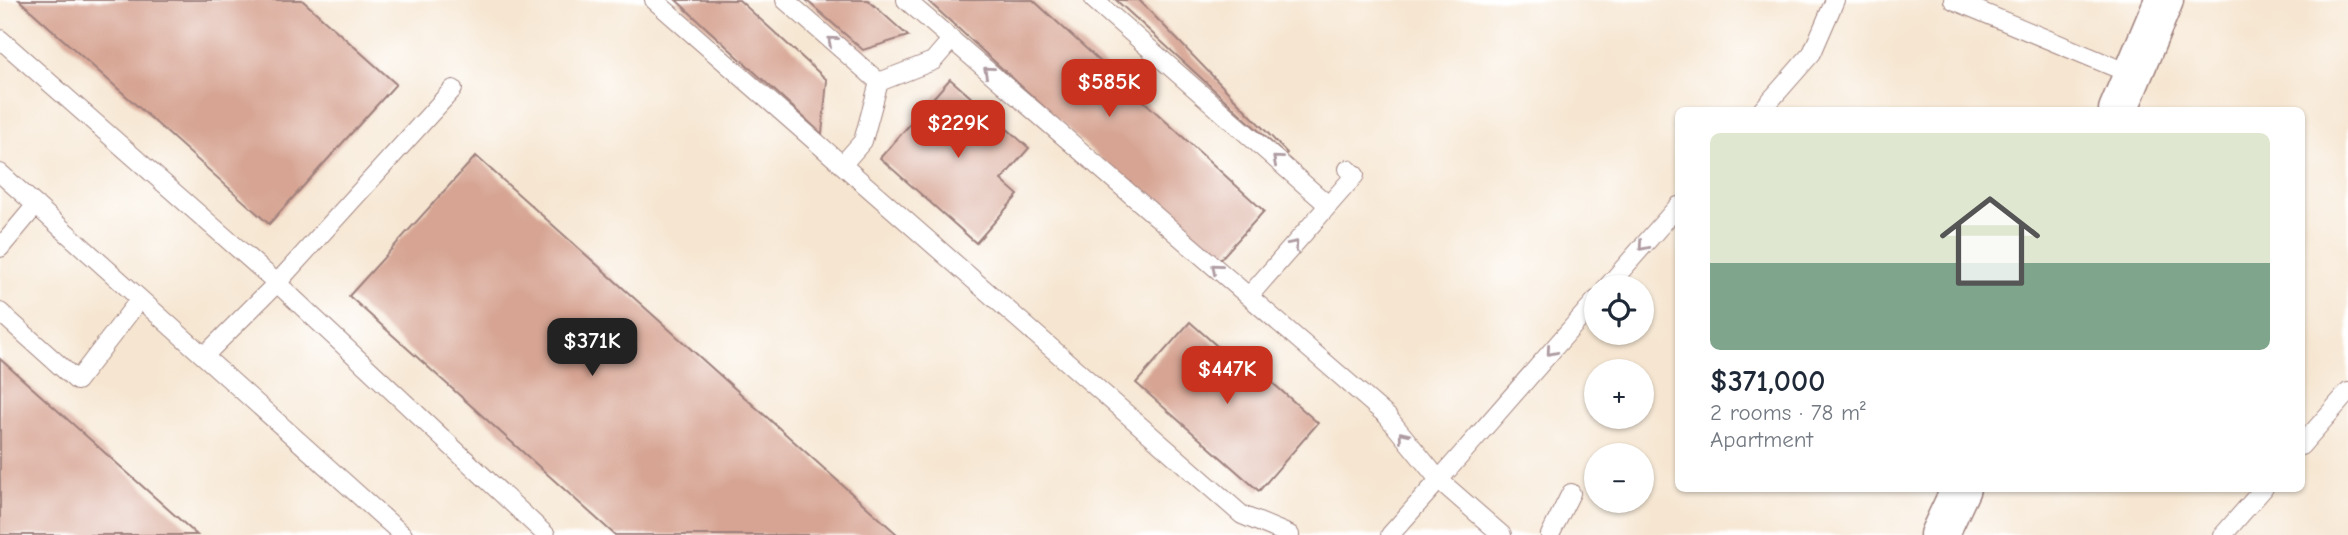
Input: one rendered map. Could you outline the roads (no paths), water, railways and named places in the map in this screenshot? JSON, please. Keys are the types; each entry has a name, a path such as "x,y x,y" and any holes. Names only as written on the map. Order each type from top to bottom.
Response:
{"street":[{"path":"2119,107 2164,0"},
{"path":"1939,535 1959,492"}],"lane":[{"path":"654,0 1242,515 1290,535"},
{"path":"785,0 879,82"},
{"path":"906,0 1387,416 1439,480 1502,535"},
{"path":"1094,0 1328,205"},
{"path":"1765,107 1812,53 1835,0"},
{"path":"1953,0 2133,75"},
{"path":"0,39 278,283 545,535"},
{"path":"879,82 933,61 952,40"},
{"path":"842,165 863,141 879,82"},
{"path":"204,356 278,283 453,89"},
{"path":"1249,296 1354,176 1348,169"},
{"path":"0,173 403,535"},
{"path":"0,248 36,205"},
{"path":"1618,275 1675,209"},
{"path":"0,312 77,381 140,299"},
{"path":"1390,535 1584,314"},
{"path":"2305,441 2348,392"},
{"path":"2223,535 2261,492"},
{"path":"1550,535 1571,493"}]}
